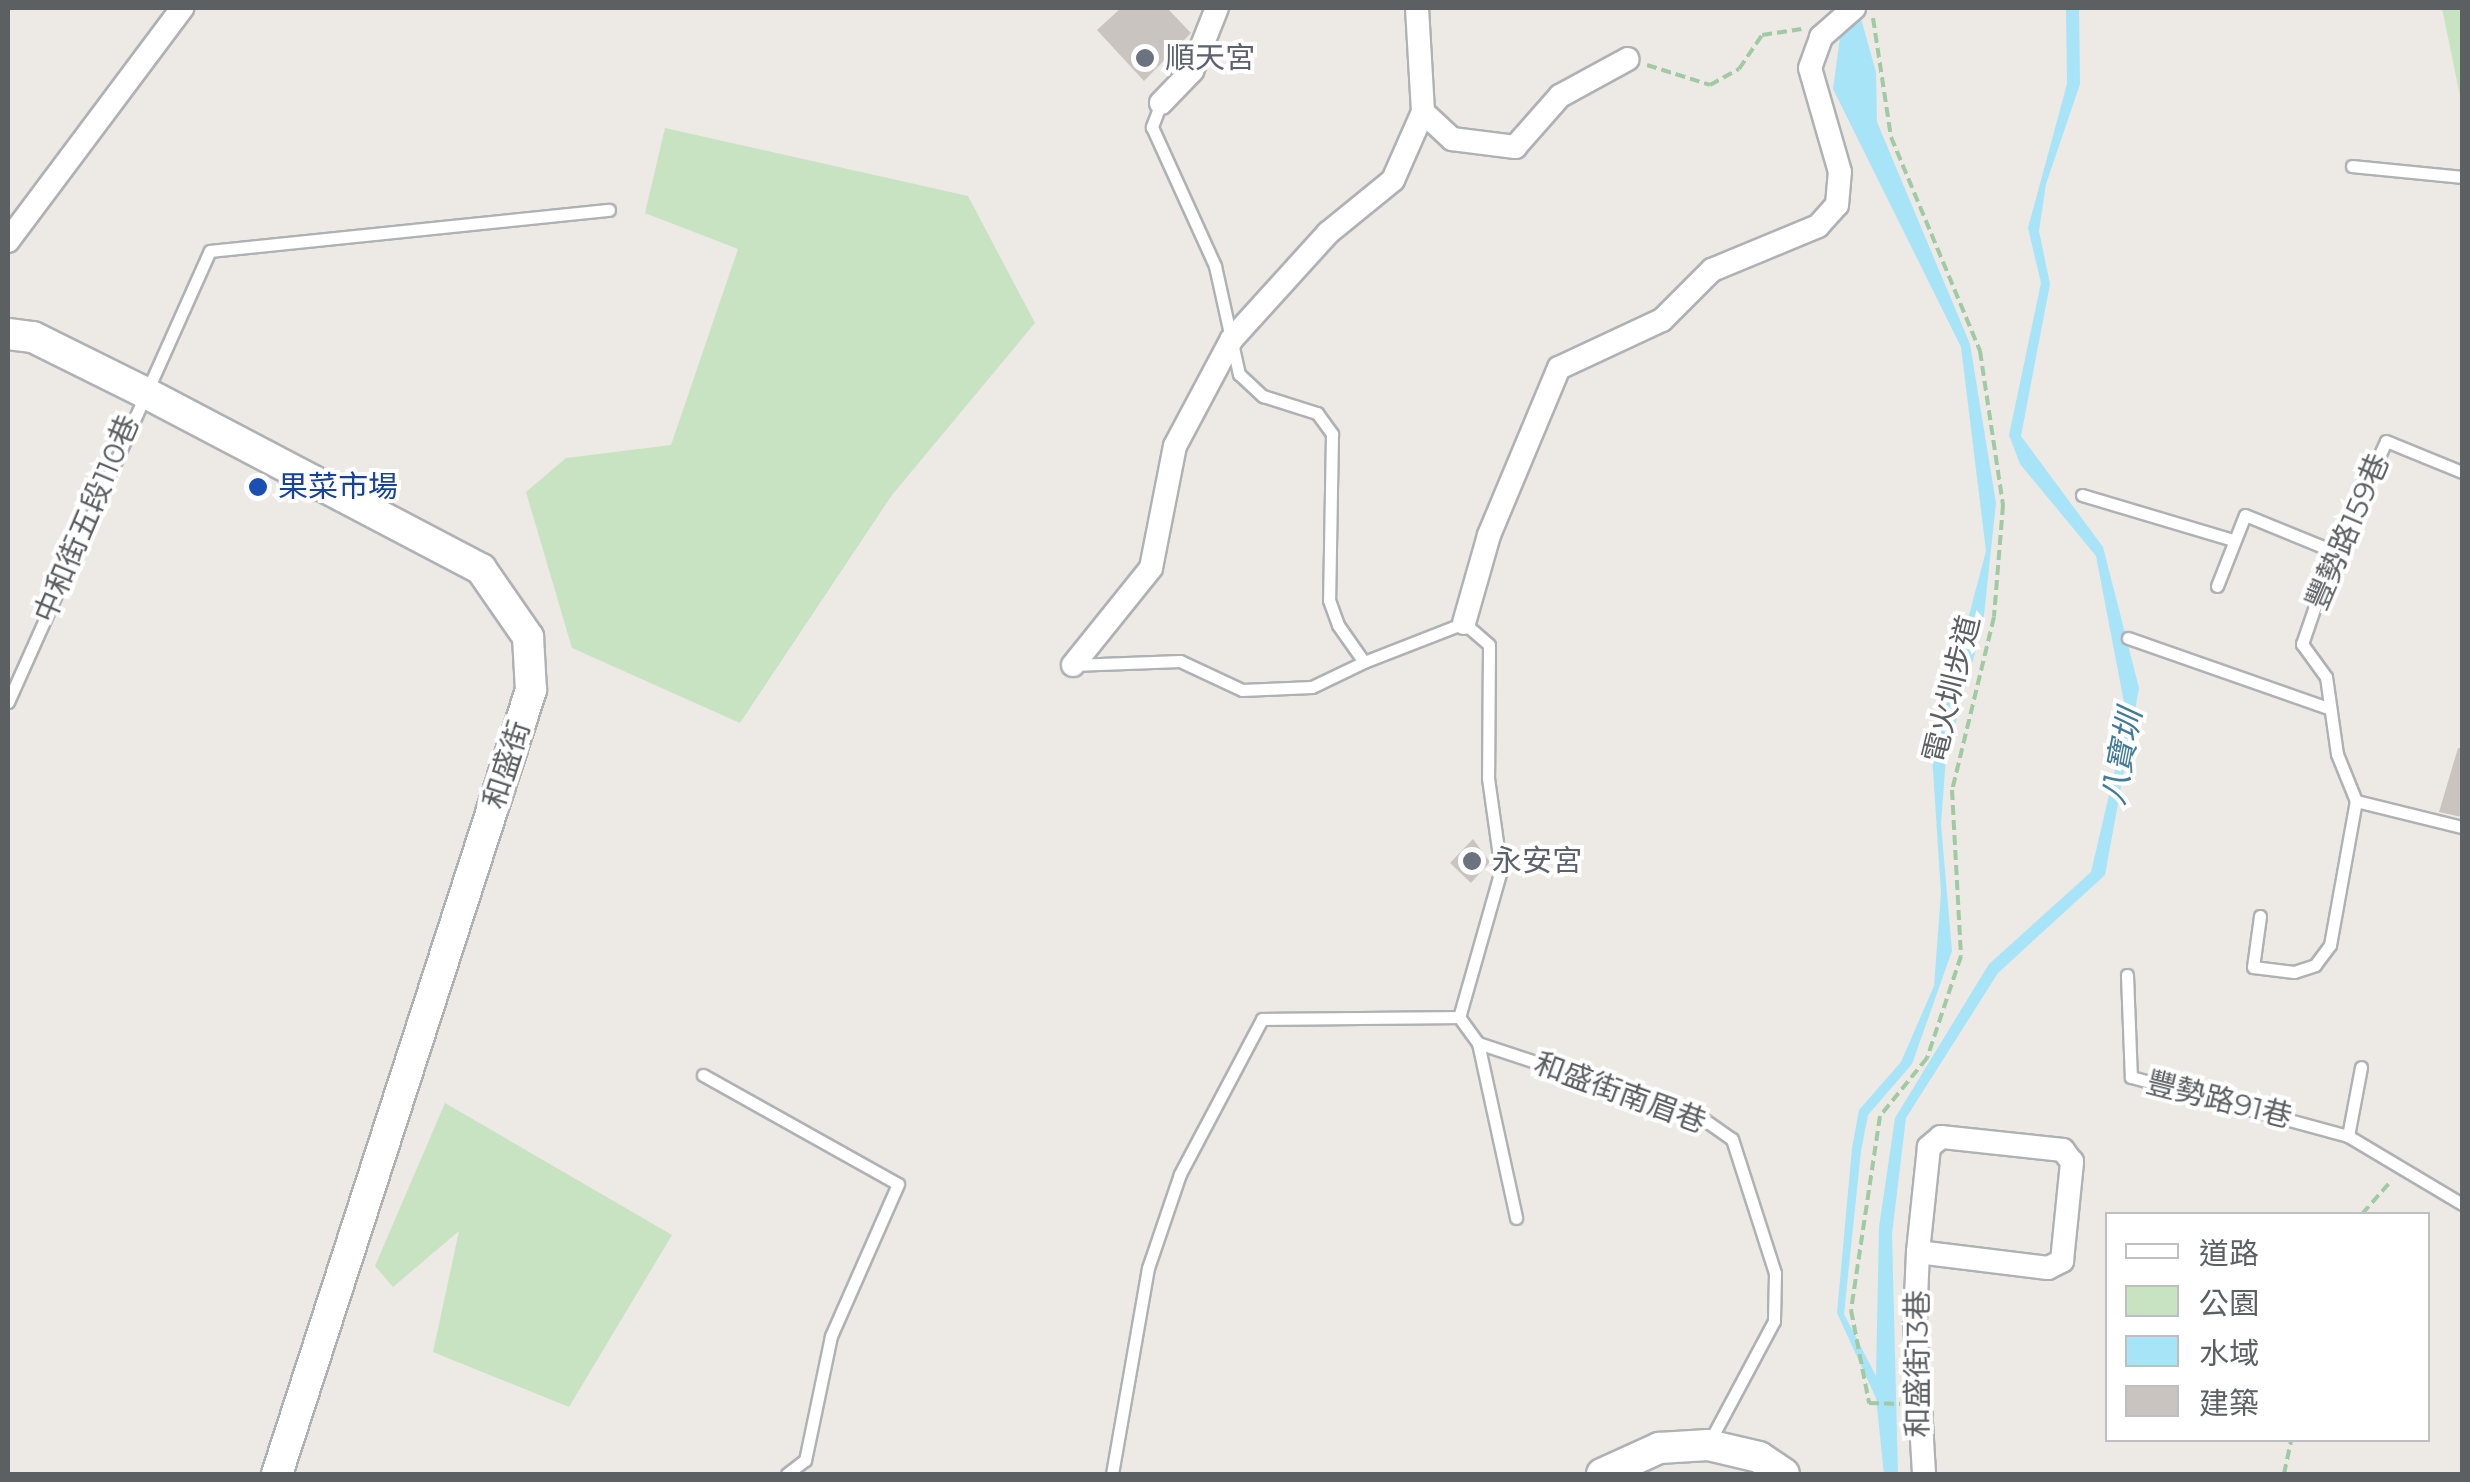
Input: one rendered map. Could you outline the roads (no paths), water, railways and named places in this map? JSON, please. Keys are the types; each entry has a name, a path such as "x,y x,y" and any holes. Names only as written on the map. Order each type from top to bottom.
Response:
{"main road":[{"name":"和盛街","path":"8,334 33,337 142,391 480,569 516,607 528,637 531,690 277,1474"},
{"path":"1602,1474 1659,1448 1708,1445 1758,1456 1784,1474"}],"street":[{"path":"8,241 182,8"},
{"path":"1161,102 1192,71 1217,8"},
{"path":"1073,665 1151,568 1175,446 1232,340 1328,233 1393,180 1423,112 1417,8"},
{"path":"1464,622 1489,535 1560,368 1662,320 1712,270 1818,226 1837,205 1840,172 1810,68 1822,36 1854,8"},
{"path":"1423,112 1452,139 1514,146 1560,96 1628,60"},
{"name":"和盛街13巷","path":"1918,1252 2048,1268 2062,1261 2072,1162 2063,1150 1941,1136 1929,1147 1918,1252 1924,1474"}],"lane":[{"path":"1161,102 1152,127 1214,266 1232,340 1250,390 1318,413 1332,434 1329,600 1364,662"},
{"path":"2352,166 2462,177"},
{"name":"中和街五段110巷","path":"8,702 142,391 210,251 609,210"},
{"name":"豐勢路159巷","path":"2328,708 2326,676 2302,644 2386,442 2462,472"},
{"path":"2082,495 2230,539"},
{"path":"2216,586 2230,539 2245,515 2338,552"},
{"path":"1073,665 1180,661 1242,690 1312,687 1464,622 1489,645 1488,778 1502,870 1459,1017 1262,1019 1180,1174 1148,1268 1112,1474"},
{"path":"2128,638 2328,708 2356,801 2330,945 2316,964 2253,966 2260,916"},
{"path":"2356,801 2462,827"},
{"name":"豐勢路91巷","path":"2127,975 2130,1077 2348,1136 2462,1204"},
{"name":"和盛街南眉巷","path":"1459,1017 1478,1043 1516,1218"},
{"name":"和盛街南眉巷","path":"1478,1043 1699,1116 1732,1139 1775,1273 1774,1320 1708,1445"},
{"path":"2348,1136 2361,1066"},
{"path":"703,1075 898,1184 831,1336 805,1460 788,1474"}],"water":[{"name":"八寶圳","path":"1844,8 1858,8 1876,72 1877,122 1970,344 1996,503 1983,624 1946,757 1941,824 1952,951 1912,1064 1868,1115 1861,1151 1844,1314 1876,1376 1879,1227 1895,1118 1989,964 2091,872 2127,718 2096,556 2020,464 2009,435 2041,283 2028,228 2067,84 2066,8 2079,8 2080,84 2046,184 2039,231 2050,284 2021,436 2103,547 2139,688 2105,875 1998,973 1906,1118 1892,1234 1898,1474 1884,1474 1876,1398 1837,1313 1852,1148 1859,1110 1901,1062 1934,986 1941,893 1932,755 1986,551 1961,347 1833,89"}],"place":[{"name":"順天宮","path":"1145,58"},
{"name":"果菜市場","path":"258,487"},
{"name":"永安宮","path":"1472,861"}]}
